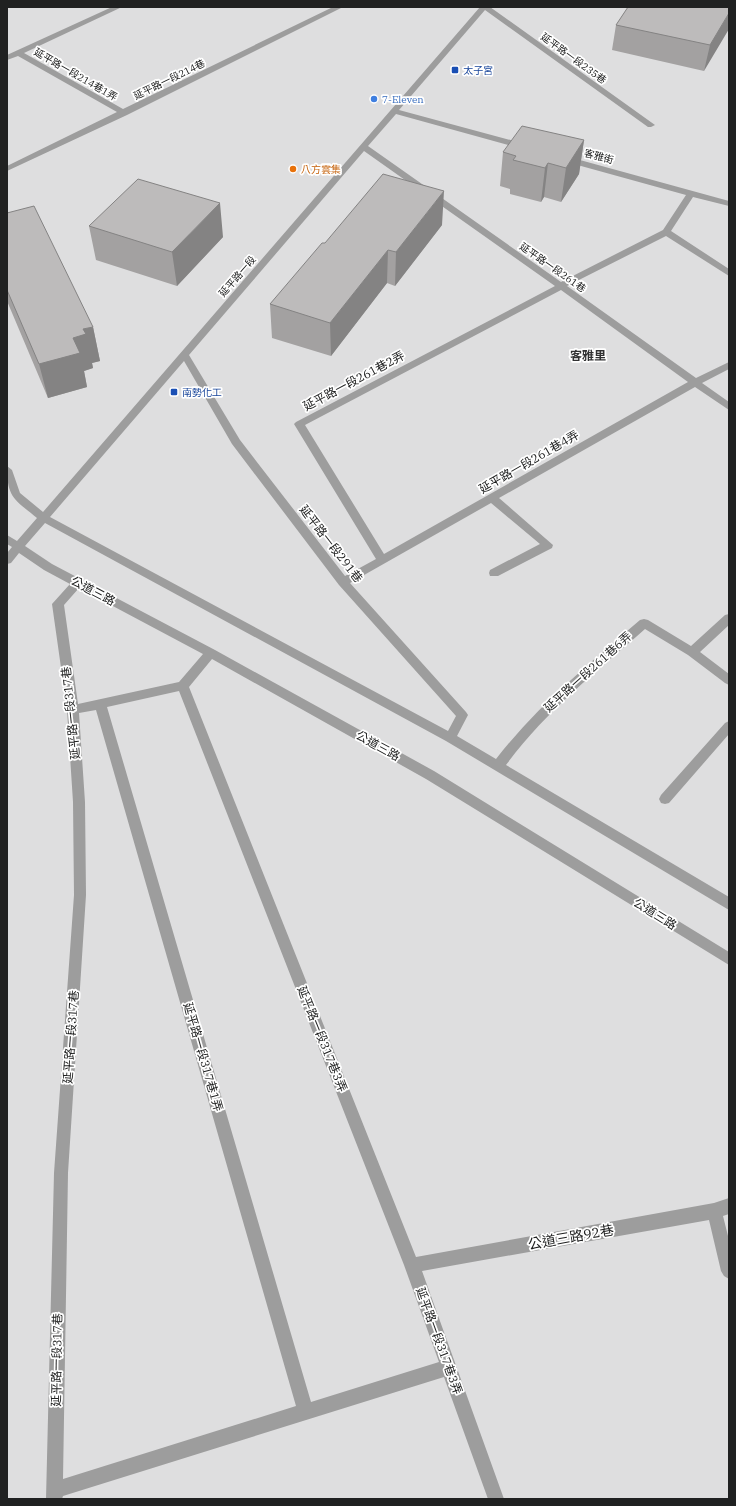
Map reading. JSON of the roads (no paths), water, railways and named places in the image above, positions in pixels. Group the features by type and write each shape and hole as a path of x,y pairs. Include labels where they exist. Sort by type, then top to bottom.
{"street":[{"path":"7,58 118,7"},
{"name":"延平路一段214巷","path":"7,169 339,7"},
{"name":"延平路一段","path":"7,560 484,7"},
{"name":"延平路一段235巷","path":"484,7 651,125"},
{"name":"延平路一段214巷1弄","path":"18,53 124,113"},
{"path":"394,111 531,149"},
{"name":"延平路一段261巷","path":"363,146 729,407"},
{"name":"客雅街","path":"561,157 729,204"},
{"path":"561,286 666,232 691,193"},
{"path":"666,232 729,274"},
{"name":"延平路一段261巷2弄","path":"382,560 299,424 561,286"},
{"name":"延平路一段291巷","path":"184,354 236,442 343,582 462,715 450,738"},
{"name":"延平路一段261巷4弄","path":"343,582 696,382 729,365"},
{"path":"7,470 16,495 42,518 450,738 729,904"},
{"path":"492,498 548,545 494,573"},
{"name":"公道三路","path":"7,539 48,567 211,653 430,775 729,960"},
{"name":"延平路一段317巷","path":"54,1494 61,1173 80,895 79,802 73,710 58,604 77,583"},
{"path":"692,652 729,618"},
{"name":"延平路一段261巷6弄","path":"498,766 513,744 538,717 644,623 692,652 729,680"},
{"path":"73,710 183,686 211,653"},
{"name":"延平路一段317巷3弄","path":"183,686 412,1265 496,1499"},
{"name":"延平路一段317巷1弄","path":"100,704 306,1411"},
{"path":"664,799 729,726"},
{"name":"公道三路92巷","path":"412,1265 714,1211 729,1206"},
{"path":"714,1211 729,1271"},
{"path":"54,1494 306,1411 449,1367"}],"place":[{"name":"太子宮","path":"455,70"},
{"name":"7-Eleven","path":"374,99"},
{"name":"八方雲集","path":"293,169"},
{"name":"南勢化工","path":"174,392"}],"district":[{"name":"客雅里","path":"588,356"}]}
